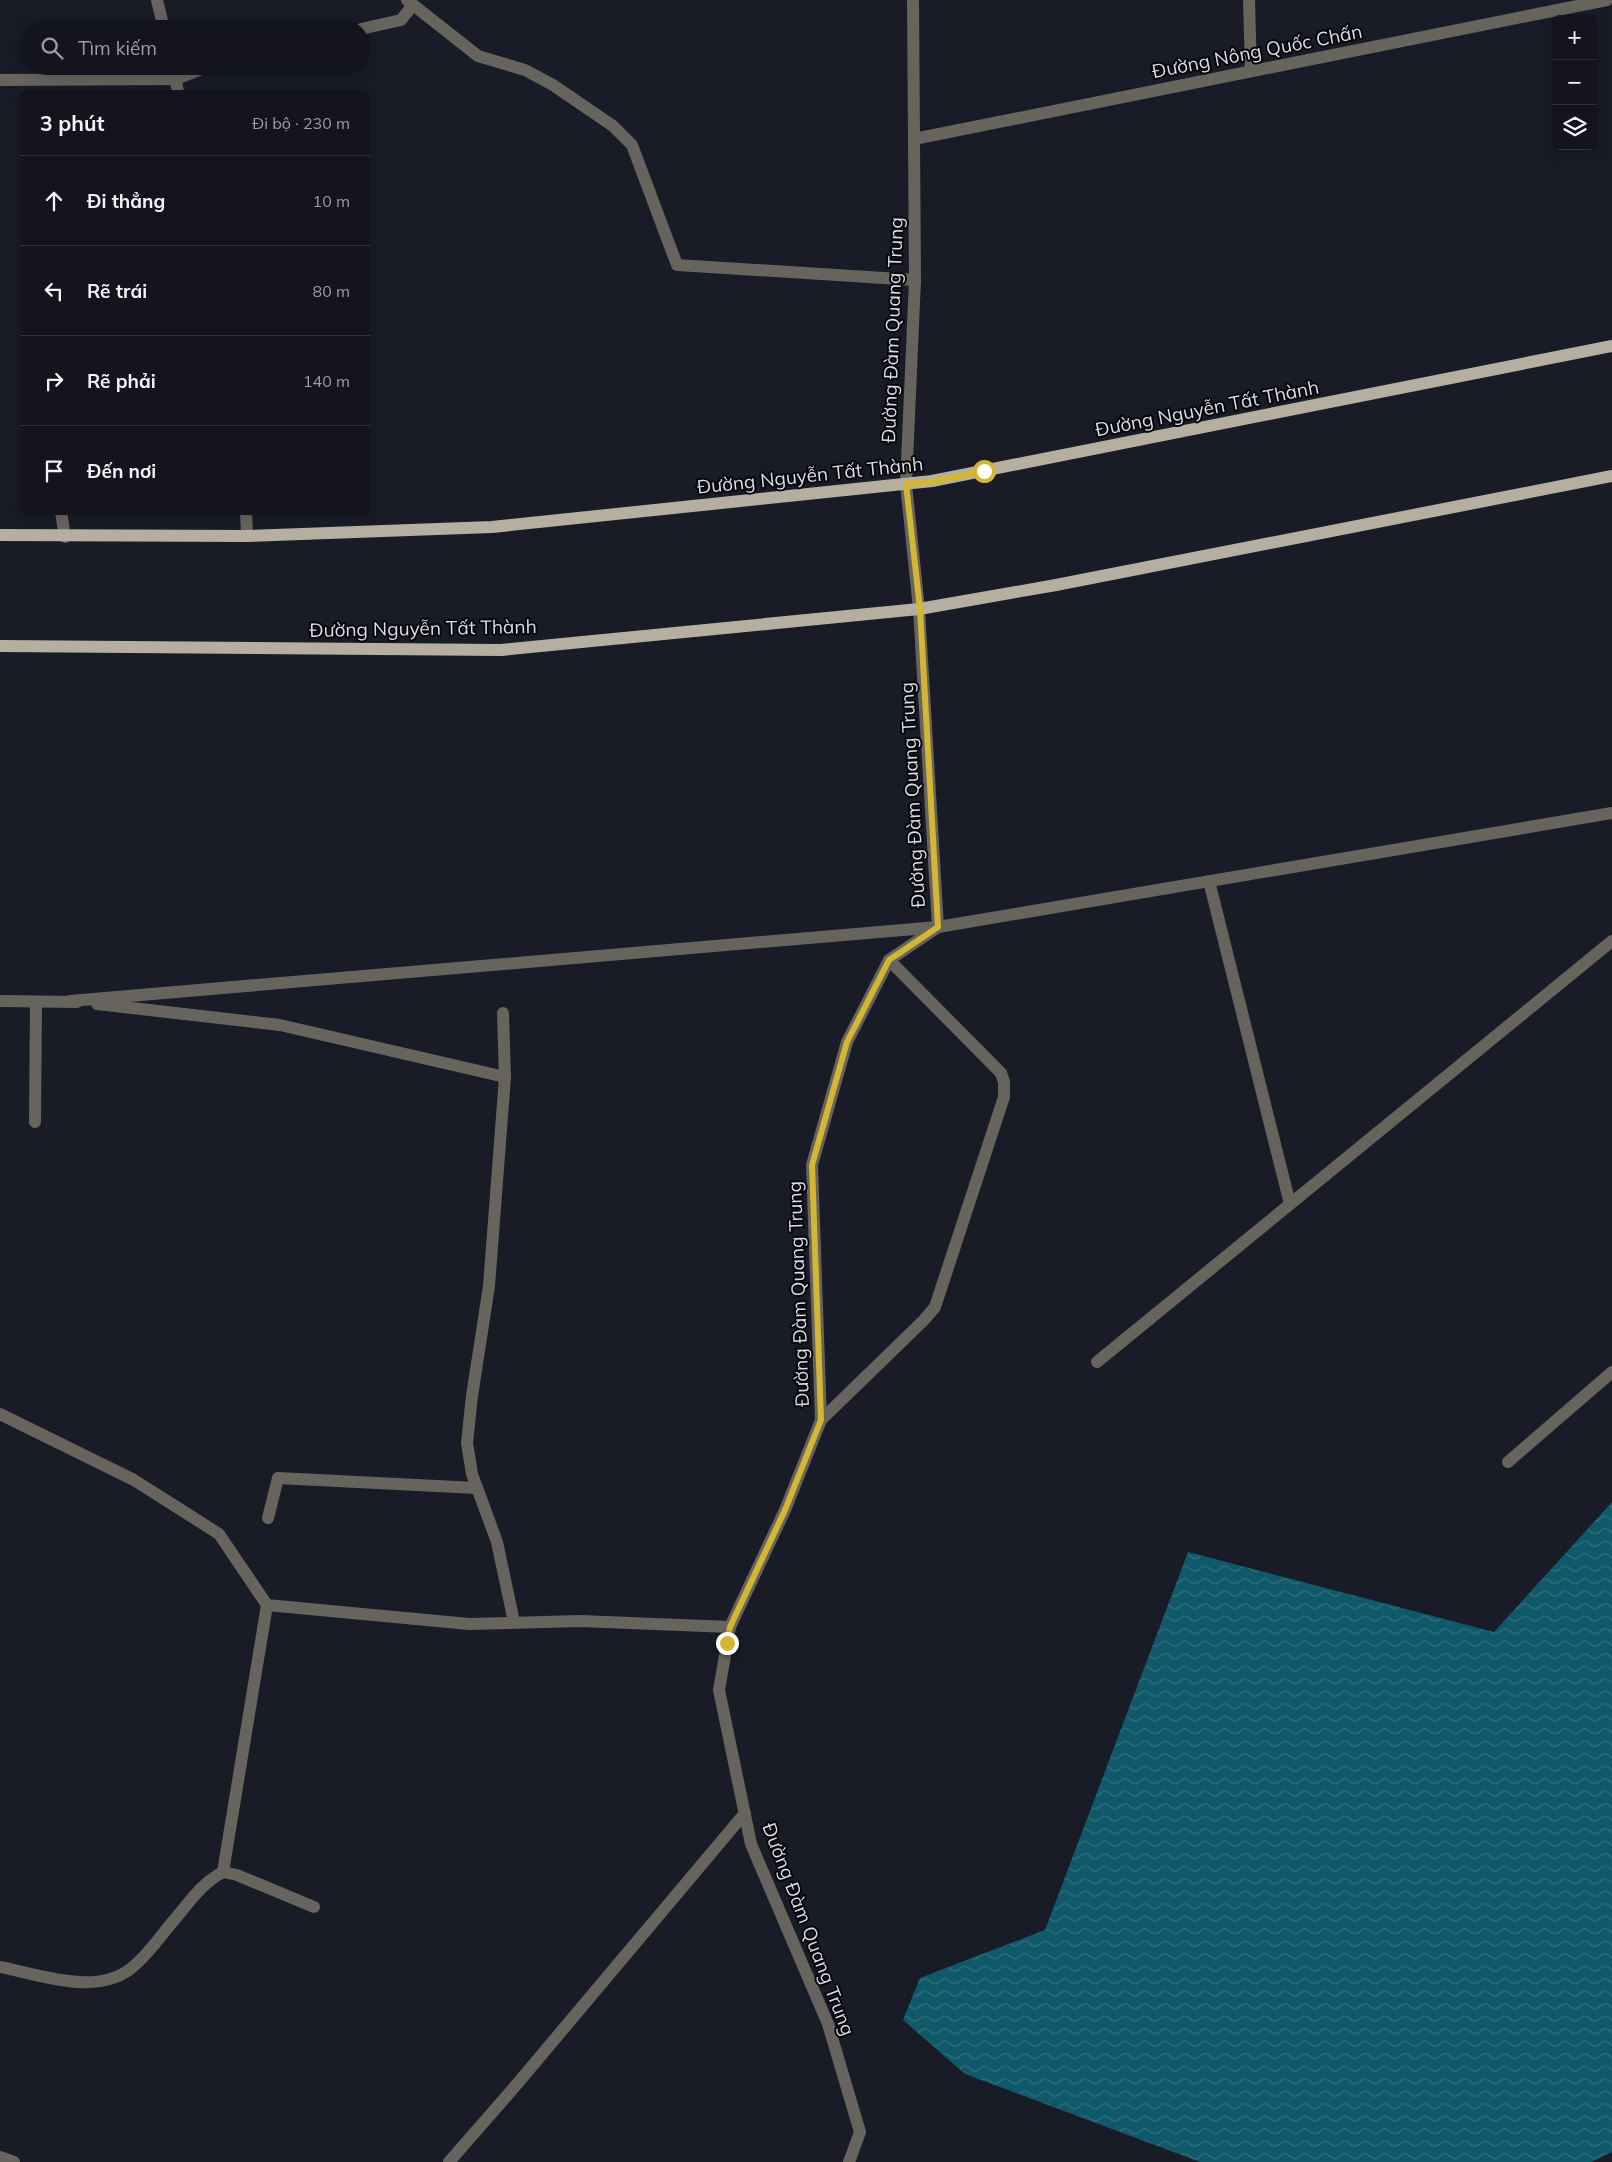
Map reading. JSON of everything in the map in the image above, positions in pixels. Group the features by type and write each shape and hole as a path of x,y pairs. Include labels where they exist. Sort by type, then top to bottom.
{"main road":[{"name":"Đường Nguyễn Tất Thành","path":"0,535 247,536 492,528 932,482 1612,346"},
{"name":"Đường Nguyễn Tất Thành","path":"0,646 501,650 920,609 1056,585 1612,476"}],"street":[{"path":"157,0 162,20"},
{"name":"Đường Đàm Quang Trung","path":"849,2162 860,2132 828,2024 751,1844 719,1690 730,1627 785,1510 821,1420 812,1165 847,1042 889,960 938,927 920,609 906,484 915,280 913,0"},
{"path":"1249,0 1251,71"},
{"name":"Đường Nông Quốc Chấn","path":"914,139 1607,0"},
{"path":"370,27 401,20 410,3 478,56 525,70 590,109 612,126 632,146 677,265 915,280"},
{"path":"175,75 178,90"},
{"path":"0,80 176,79 186,75"},
{"path":"62,515 65,536"},
{"path":"246,515 247,536"},
{"path":"0,1001 70,1001 938,927 1612,813"},
{"path":"1209,881 1290,1204"},
{"path":"1097,1362 1612,941"},
{"path":"821,1420 935,1307 1004,1097 1004,1082 1001,1073 889,960"},
{"path":"70,1001 280,1025 505,1077"},
{"path":"35,1122 36,1002"},
{"path":"503,1013 505,1077 489,1286 472,1396 467,1443 472,1474 497,1542 514,1622"},
{"path":"1508,1462 1612,1372"},
{"path":"0,1414 134,1480 219,1534 267,1605 223,1872"},
{"path":"268,1518 278,1478 477,1488"},
{"path":"267,1605 469,1624 580,1621 730,1627"},
{"path":"449,2162 745,1813"},
{"path":"0,1967 91,1983 120,1976 135,1965 207,1881 223,1872 237,1875 314,1908"},
{"path":"0,2157 14,2162"}],"water":[{"path":"1612,1502 1612,2152 1591,2162 1200,2162 965,2074 903,2020 920,1978 1045,1930 1188,1552 1494,1632"}],"route":[{"path":"727,1643 730,1627 785,1510 821,1420 812,1165 847,1042 889,960 938,927 920,609 906,484 932,482 984,471"}]}
